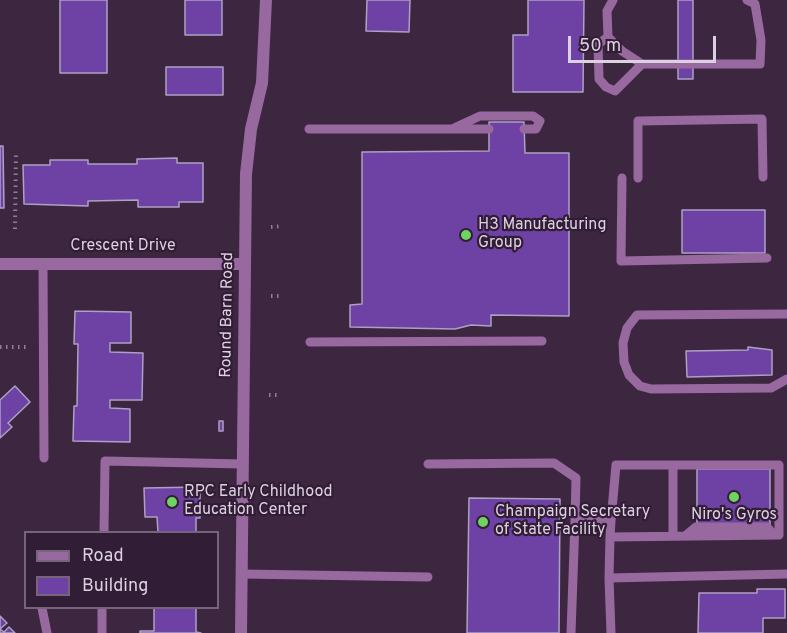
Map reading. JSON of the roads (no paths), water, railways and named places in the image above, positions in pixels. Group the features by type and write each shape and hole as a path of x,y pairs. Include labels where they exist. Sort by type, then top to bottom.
{"street":[{"name":"Round Barn Road","path":"241,633 246,174 251,129 262,83 266,0"},
{"name":"Crescent Drive","path":"0,264 245,264"}],"lane":[{"path":"613,0 607,11 608,37 622,51 642,64 760,64 761,40 755,3 747,0"},
{"path":"608,37 598,44 599,79 606,87 615,92 642,64"},
{"path":"452,129 480,116 533,116 540,121 536,129 524,129"},
{"path":"638,178 638,121 762,119 763,177"},
{"path":"309,129 489,129"},
{"path":"622,178 621,261 768,258"},
{"path":"43,264 44,458"},
{"path":"787,314 637,315 627,328 623,343 624,362 629,375 640,386 651,388 771,387 787,379"},
{"path":"310,342 542,341"},
{"path":"104,531 105,461 242,464"},
{"path":"428,464 554,463 576,478 571,633"},
{"path":"610,537 779,535 784,504 779,465 616,465 610,537 611,633"},
{"path":"673,465 673,536"},
{"path":"575,521 611,520"},
{"path":"242,574 428,577"},
{"path":"609,578 787,574"},
{"path":"42,609 47,633"},
{"path":"102,609 102,633"}],"place":[{"name":"H3 Manufacturing Group","path":"466,235"},
{"name":"Niro's Gyros","path":"734,497"},
{"name":"RPC Early Childhood Education Center","path":"172,502"},
{"name":"Champaign Secretary of State Facility","path":"483,522"}]}
